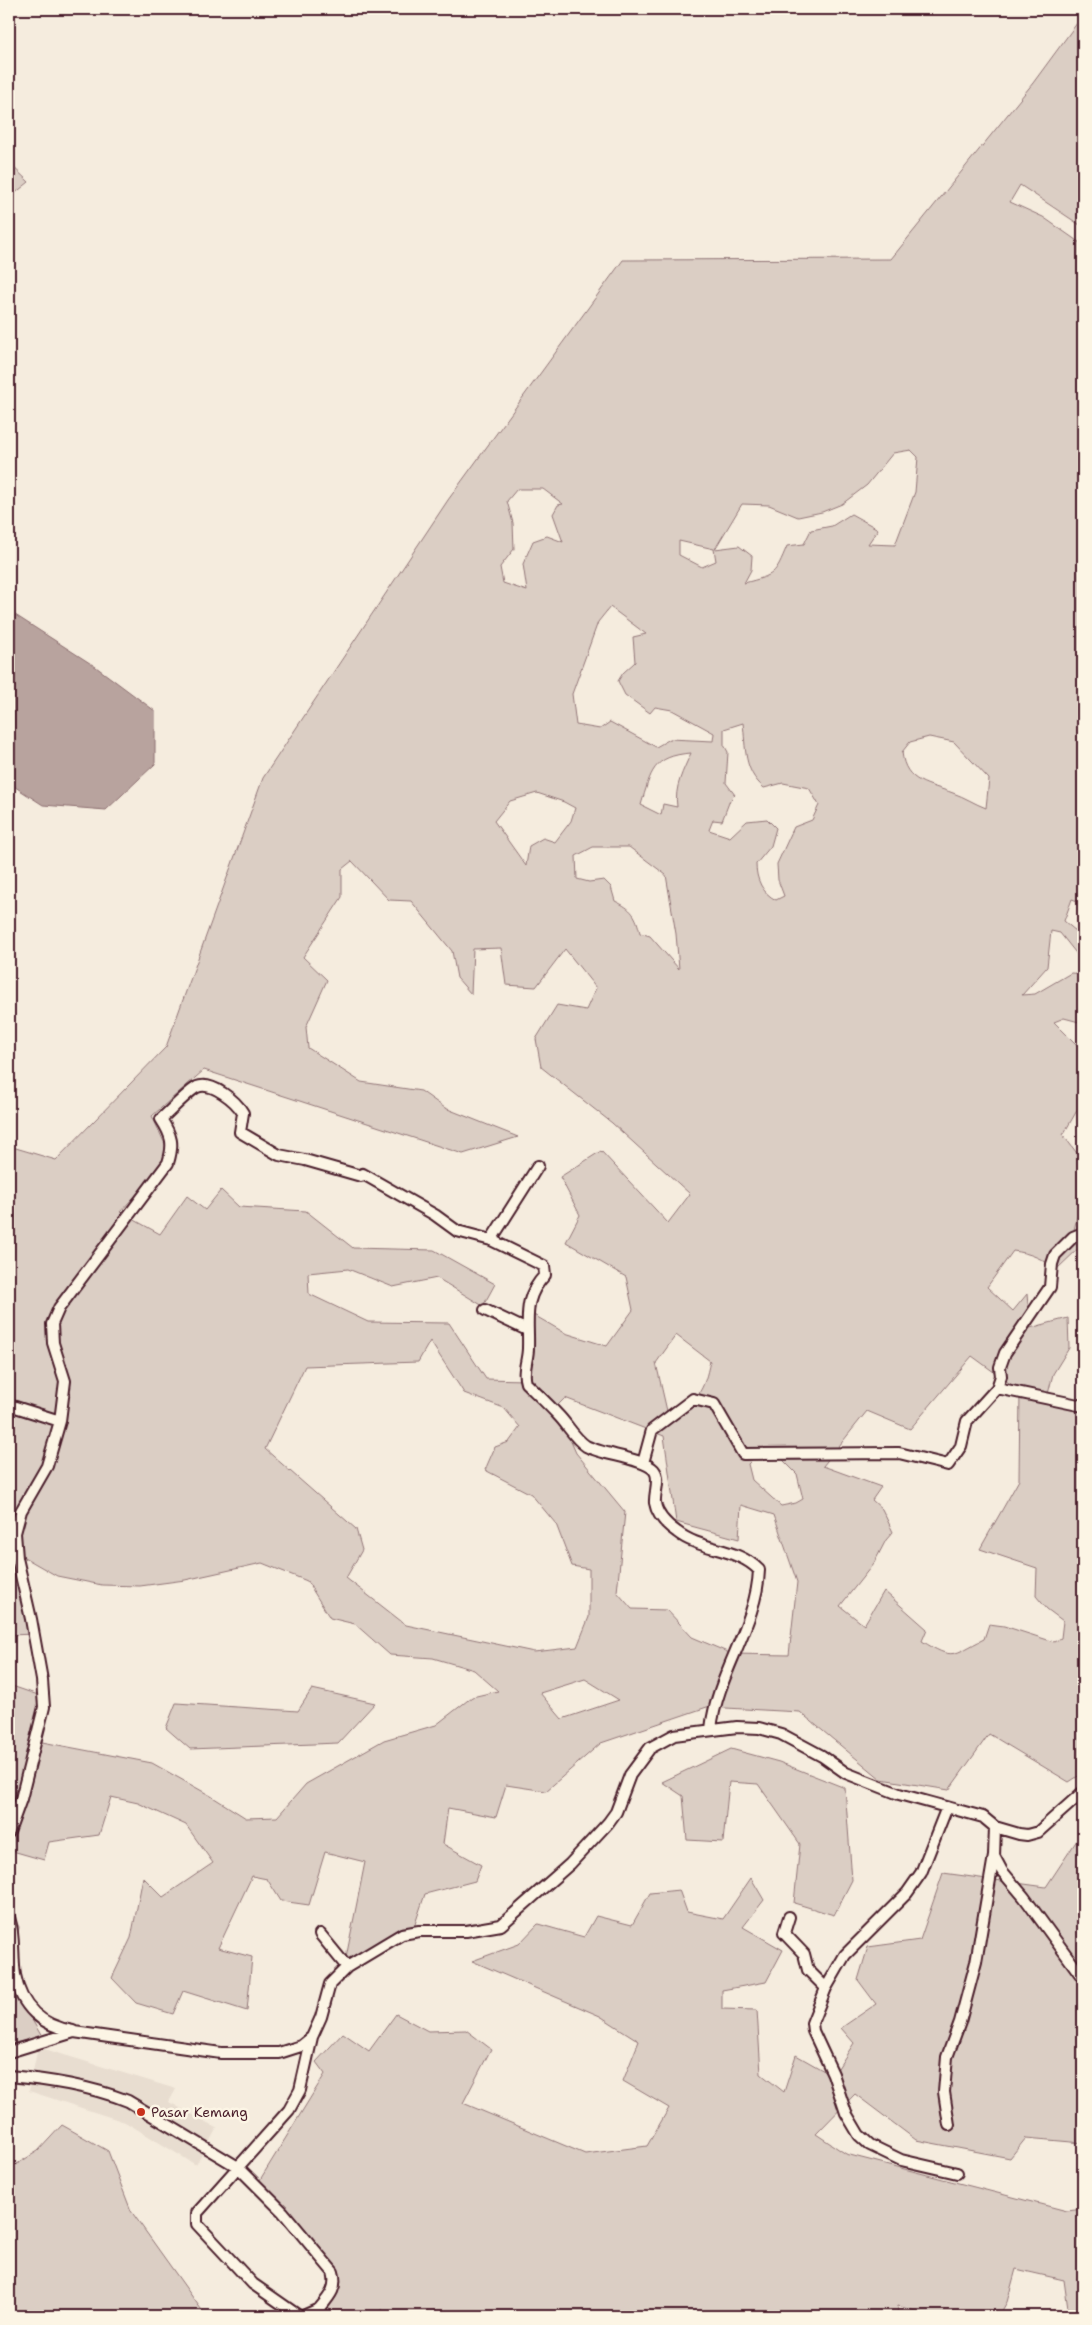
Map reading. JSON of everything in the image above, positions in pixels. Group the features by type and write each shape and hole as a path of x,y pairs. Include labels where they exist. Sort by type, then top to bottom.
{"street":[{"path":"9,1832 21,1799 44,1707 42,1680 17,1558 15,1533 21,1510 47,1466 55,1444 60,1421 65,1381 53,1343 52,1324 59,1308 168,1163 173,1147 168,1130 161,1119 197,1087 210,1087 227,1096 243,1113 240,1132 279,1155 305,1160 361,1176 363,1174 435,1215 457,1232 491,1240 544,1266 545,1275 534,1286 527,1306 528,1350 524,1377 526,1383 559,1416 576,1438 586,1446 643,1463 653,1468 657,1474 655,1503 664,1522 683,1537 749,1560 759,1570 758,1588 740,1640 724,1676 711,1729"},
{"path":"491,1240 538,1166"},
{"path":"643,1463 652,1430 693,1399 714,1404 743,1454 899,1453 948,1465 961,1446 968,1421 997,1388 1001,1376 1000,1367 1005,1352 1050,1287 1052,1264 1055,1255 1073,1237 1083,1233"},
{"path":"485,1310 527,1330"},
{"path":"997,1388 1083,1406"},
{"path":"9,1406 60,1421"},
{"path":"299,2316 253,2284 197,2224 197,2213 289,2110 300,2090 312,2037 321,2017 330,1984 346,1968 402,1934 419,1931 466,1930 501,1925 570,1864 608,1823 616,1812 630,1774 650,1748 674,1735 711,1729 759,1728 782,1734 822,1756 846,1773 899,1794 983,1817 996,1827 1027,1835 1038,1832 1083,1792"},
{"path":"947,1807 921,1873 907,1893 845,1955 826,1988 812,2023 813,2031 833,2074 846,2113 854,2129 870,2145 901,2160 957,2173"},
{"path":"949,2125 944,2092 947,2057 960,2022 976,1962 994,1856 996,1827"},
{"path":"994,1856 1002,1871 1024,1897 1083,1978"},
{"path":"9,1917 13,1929 16,1976 22,1997 39,2019 61,2030 221,2053 279,2053 301,2046 312,2037"},
{"path":"789,1917 784,1933 804,1954 808,1970 826,1988"},
{"path":"320,1934 346,1968"},
{"path":"9,2052 74,2032"},
{"path":"9,2076 48,2080 120,2098 144,2110 238,2167 283,2212 333,2272 336,2280 322,2313 303,2316"}],"shaded area":[{"path":"1083,15 1083,227 1020,185 1010,202 1043,217 1083,245 1083,903 1072,899 1064,921 1083,937 1083,962 1060,933 1051,931 1047,967 1022,995 1035,994 1071,973 1083,974 1083,1007 1079,1022 1064,1018 1054,1022 1083,1051 1083,1100 1063,1135 1083,1161 1083,1191 1072,1239 1079,1248 1057,1269 1036,1257 1013,1251 987,1287 1013,1311 1027,1294 1030,1328 1068,1318 1069,1348 1053,1374 1048,1394 1083,1410 1083,1773 1069,1782 989,1734 949,1790 881,1779 800,1712 707,1707 601,1743 546,1791 506,1785 496,1817 448,1808 443,1844 481,1865 475,1881 425,1894 414,1927 345,1963 365,1862 325,1852 309,1905 281,1901 267,1879 252,1876 218,1948 252,1957 247,2011 183,1991 173,2014 136,2003 112,1978 131,1938 143,1877 163,1897 213,1863 186,1825 138,1803 111,1797 99,1835 49,1842 44,1860 9,1850 11,1813 9,1812 9,1685 44,1697 37,1741 152,1763 246,1818 277,1817 306,1784 384,1740 436,1725 472,1697 498,1691 474,1670 433,1658 390,1655 355,1624 330,1618 307,1581 262,1563 185,1580 140,1586 102,1585 57,1576 15,1552 36,1634 9,1635 9,1146 56,1160 166,1047 263,778 448,500 623,260 891,259 1033,83","holes":["911,450 918,457 915,492 895,545 868,544 878,529 851,514 832,526 811,530 804,544 787,546 780,563 773,572 762,578 744,583 751,570 752,556 739,546 715,549 742,504 769,505 798,517 822,512 842,504 867,485 893,453","517,489 543,489 563,504 558,505 553,514 563,542 547,536 533,541 523,564 527,591 503,583 500,567 514,549 513,523 507,501","679,541 714,549 716,561 702,567 679,555","610,607 646,634 633,637 635,662 623,673 618,681 625,695 650,713 655,707 672,710 714,733 713,741 670,739 656,747 610,722 600,729 576,725 572,694 598,622","743,723 745,750 752,774 757,781 764,788 783,783 809,788 819,805 812,820 794,827 777,864 778,880 784,896 776,900 767,894 761,885 757,875 756,864 771,846 776,828 767,819 747,821 730,837 709,830 713,820 722,821 730,800 735,795 726,783 728,752 724,745 724,729","929,737 954,742 989,779 986,808 920,781 913,776 904,762 902,752 910,742","691,753 678,786 677,807 663,804 661,815 641,805 651,775 661,762 668,758","537,793 564,802 575,808 571,821 555,842 543,838 529,846 526,866 494,821 510,801","593,847 629,847 666,875 676,934 679,969 650,936 640,933 632,913 615,901 611,887 604,880 589,882 577,879 576,856","352,861 389,900 411,901 452,951 457,978 471,994 473,949 501,948 506,985 536,987 565,949 596,988 586,1010 557,1005 536,1039 541,1067 612,1123 690,1194 668,1223 601,1151 560,1177 580,1215 566,1242 626,1277 633,1310 607,1346 565,1333 532,1314 524,1380 486,1379 449,1323 368,1322 309,1294 308,1273 348,1269 393,1287 437,1278 483,1306 495,1284 434,1250 353,1248 306,1211 239,1207 221,1190 205,1210 187,1196 160,1234 120,1212 171,1157 152,1116 204,1070 463,1154 518,1137 445,1108 421,1091 361,1082 308,1048 306,1027 327,980 303,957 342,897 342,869","676,1335 710,1361 705,1380 698,1395 686,1405 667,1411 656,1363","430,1341 464,1393 504,1408 520,1427 509,1442 495,1447 485,1470 531,1494 556,1524 572,1566 589,1569 589,1617 577,1647 534,1652 406,1625 346,1578 362,1550 356,1529 265,1449 305,1366 418,1362","972,1356 1020,1391 1019,1480 980,1549 1037,1568 1036,1596 1047,1609 1063,1621 1061,1638 1054,1642 1004,1626 989,1624 984,1639 959,1652 947,1653 922,1641 927,1629 884,1591 864,1625 840,1606 874,1563 886,1540 893,1532 882,1509 872,1500 881,1487 823,1466 867,1411 910,1429","565,1398 664,1436 676,1522 739,1539 741,1505 774,1515 797,1582 789,1655 732,1654 692,1637 667,1610 632,1609 617,1592 625,1512 576,1453 556,1407","757,1455 778,1455 797,1474 803,1499 796,1503 781,1506 752,1480 748,1464","585,1679 619,1700 562,1719 540,1693"]},
{"path":"9,163 29,182 9,198"},
{"path":"9,611 96,667 155,711 155,764 106,810 43,805 9,783"},
{"path":"312,1689 375,1703 338,1743 190,1749 166,1728 176,1703 298,1711"},
{"path":"731,1749 779,1762 845,1788 852,1880 834,1915 794,1903 800,1844 758,1784 729,1782 723,1842 687,1840 683,1796 662,1782"},
{"path":"1083,1831 1083,2143 1026,2138 1010,2158 916,2140 855,2094 816,2134 846,2154 1067,2211 1083,2209 1083,2316 1069,2316 1064,2280 1016,2269 1007,2302 999,2316 932,2316 898,2306 897,2316 433,2316 428,2311 422,2316 387,2316 382,2309 373,2316 328,2316 323,2303 337,2277 258,2183 325,2074 316,2062 343,2033 369,2051 396,2014 428,2031 466,2030 491,2049 463,2103 585,2154 647,2146 669,2108 623,2081 639,2041 600,2016 472,1961 519,1944 538,1924 584,1937 596,1916 632,1925 650,1893 679,1890 687,1912 723,1919 751,1878 764,1900 743,1927 783,1950 766,1982 722,1990 722,2009 757,2010 761,2074 784,2092 796,2055 833,2076 854,2043 841,2028 876,2004 858,1980 868,1947 920,1940 943,1873 1046,1887"},
{"path":"9,1907 19,1927 12,1967 24,2006 42,2037 9,2044"},
{"name":"Pasar Kemang","path":"38,2047 176,2089 169,2102 217,2128 196,2165 125,2122 29,2091"},
{"path":"62,2125 108,2151 131,2211 206,2316 9,2316 9,2169 38,2151"}],"place":[{"name":"Pasar Kemang","path":"141,2112"}]}
